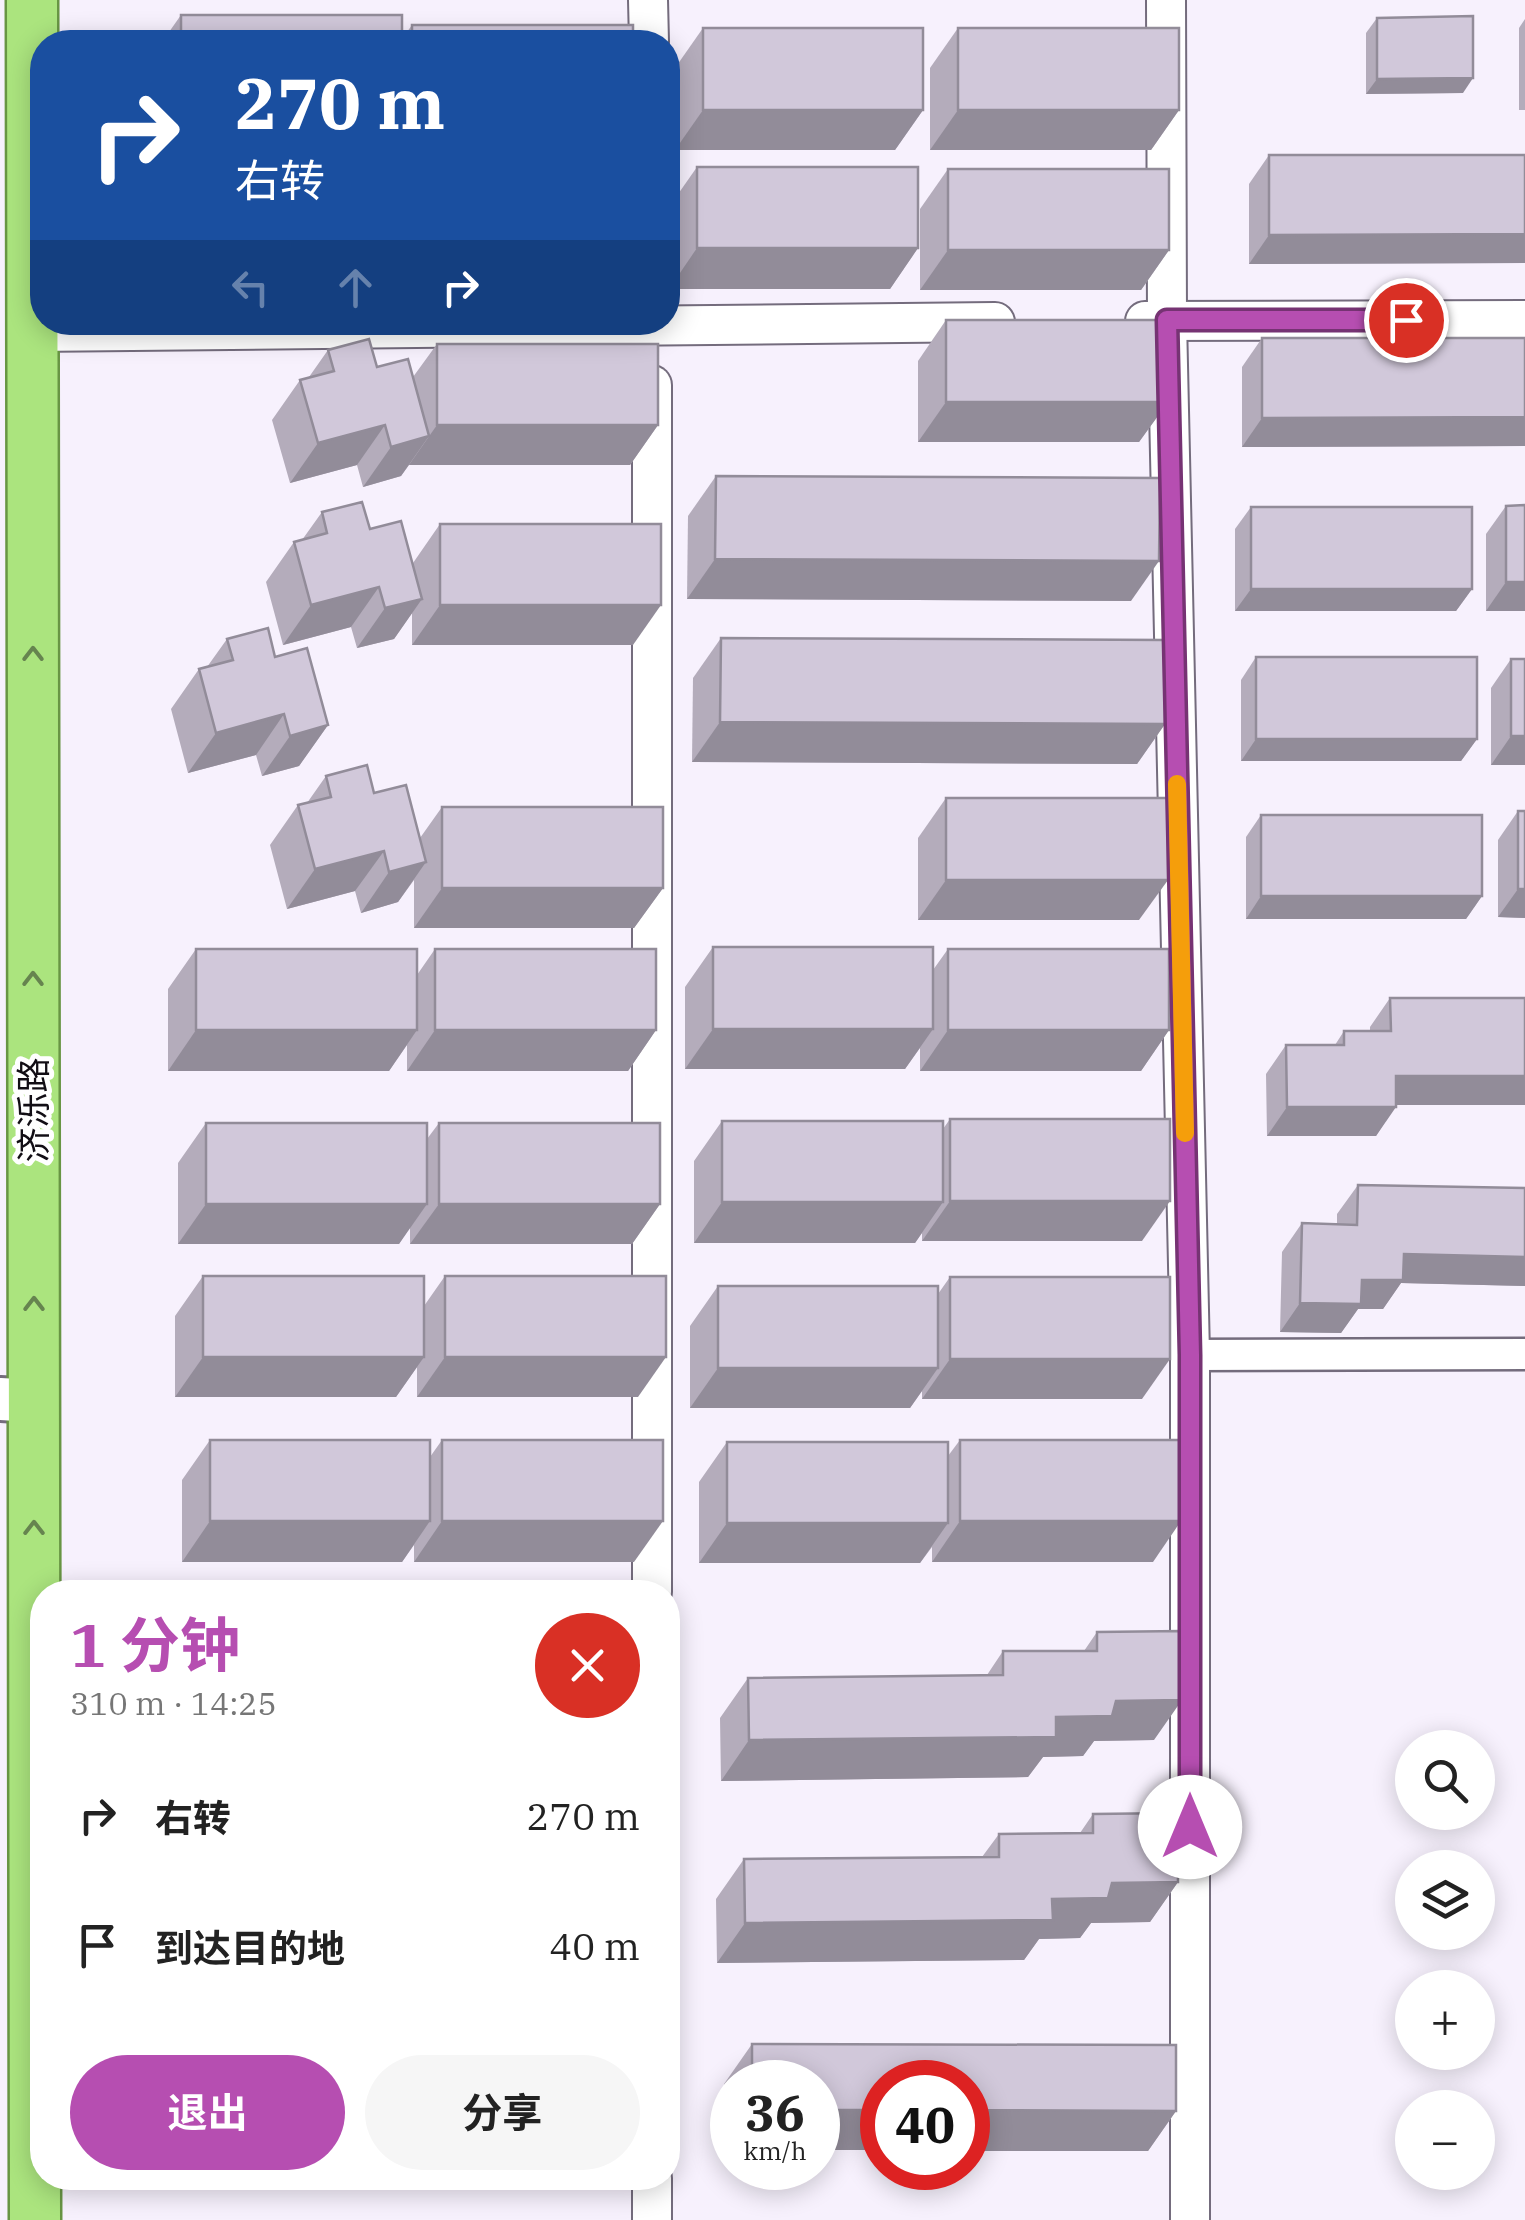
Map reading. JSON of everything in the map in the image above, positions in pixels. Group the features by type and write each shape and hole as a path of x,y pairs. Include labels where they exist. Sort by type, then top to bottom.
{"highway":[{"name":"济泺路","path":"32,0 32,30"},
{"name":"济泺路","path":"30,2011 17,1400 32,335"},
{"name":"济泺路","path":"34,2190 35,2220"}],"street":[{"path":"648,0 649,30"},
{"path":"1166,0 1167,320 1190,1355 1190,2220"},
{"path":"1108,321 1525,320"},
{"path":"680,324 1028,322"},
{"path":"652,335 652,1580"},
{"path":"1190,1355 1525,1354"},
{"path":"652,2190 652,2220"}],"building":[{"path":"181,15 402,15 402,30 181,30"},
{"path":"1473,16 1473,78 1377,79 1377,18"},
{"path":"412,25 633,25 633,30 412,30"},
{"path":"703,28 923,28 923,110 703,110"},
{"path":"958,28 1179,28 1179,110 958,110"},
{"path":"1269,155 1525,155 1525,234 1269,235"},
{"path":"697,167 918,167 918,248 697,248"},
{"path":"948,169 1169,169 1169,250 948,250"},
{"path":"946,320 1168,320 1168,402 946,402"},
{"path":"1262,338 1525,338 1525,417 1262,418"},
{"path":"369,339 377,367 408,359 429,436 391,447 385,425 318,443 300,380 334,371 328,350"},
{"path":"437,344 658,344 658,425 437,425"},
{"path":"716,476 1160,478 1159,561 715,559"},
{"path":"362,502 370,529 401,521 422,599 385,608 379,587 311,605 294,542 327,533 322,512"},
{"path":"1525,505 1525,582 1506,582 1506,506"},
{"path":"1251,507 1472,507 1472,589 1251,589"},
{"path":"440,524 661,524 661,605 440,605"},
{"path":"268,628 275,657 307,648 328,725 290,736 284,714 216,733 199,669 233,660 227,639"},
{"path":"721,638 1165,640 1165,724 720,722"},
{"path":"1256,657 1477,657 1477,739 1256,739"},
{"path":"1511,659 1525,659 1525,736 1511,736"},
{"path":"367,765 374,793 406,785 426,862 389,872 384,851 315,869 298,805 331,797 326,776"},
{"path":"946,798 1168,798 1168,880 946,880"},
{"path":"442,807 663,807 663,888 442,888"},
{"path":"1518,811 1525,811 1525,889 1518,889"},
{"path":"1261,815 1482,815 1482,896 1261,896"},
{"path":"713,947 933,947 933,1029 713,1029"},
{"path":"196,949 417,949 417,1030 196,1030"},
{"path":"435,949 656,949 656,1030 435,1030"},
{"path":"948,949 1169,949 1169,1030 948,1030"},
{"path":"1390,998 1525,998 1525,1076 1396,1076 1396,1107 1287,1107 1286,1045 1344,1045 1344,1031 1391,1031"},
{"path":"950,1119 1170,1119 1170,1201 950,1201"},
{"path":"722,1121 943,1121 943,1202 722,1202"},
{"path":"206,1123 427,1123 427,1204 206,1204"},
{"path":"439,1123 660,1123 660,1204 439,1204"},
{"path":"1358,1185 1525,1188 1525,1257 1404,1254 1403,1280 1362,1280 1361,1304 1300,1303 1302,1223 1357,1225"},
{"path":"203,1276 424,1276 424,1357 203,1357"},
{"path":"445,1276 666,1276 666,1357 445,1357"},
{"path":"950,1277 1170,1277 1170,1359 950,1359"},
{"path":"718,1286 938,1286 938,1368 718,1368"},
{"path":"210,1440 430,1440 430,1521 210,1521"},
{"path":"442,1440 663,1440 663,1521 442,1521"},
{"path":"960,1440 1181,1440 1181,1521 960,1521"},
{"path":"727,1442 948,1442 948,1523 727,1523"},
{"path":"1181,1631 1182,1700 1116,1701 1112,1716 1056,1717 1056,1737 749,1740 748,1678 1003,1675 1003,1651 1097,1651 1097,1632"},
{"path":"1177,1813 1178,1882 1112,1883 1108,1898 1052,1899 1053,1920 745,1923 744,1859 999,1857 999,1834 1093,1833 1093,1814"},
{"path":"752,2044 1176,2045 1176,2111 990,2110 990,2060 860,2060 860,2110 840,2110 840,2060 752,2060"}],"slow traffic":[{"path":"1177,784 1185,1133"}],"route":[{"path":"1190,1827 1190,1355 1167,320 1406,320"}]}
